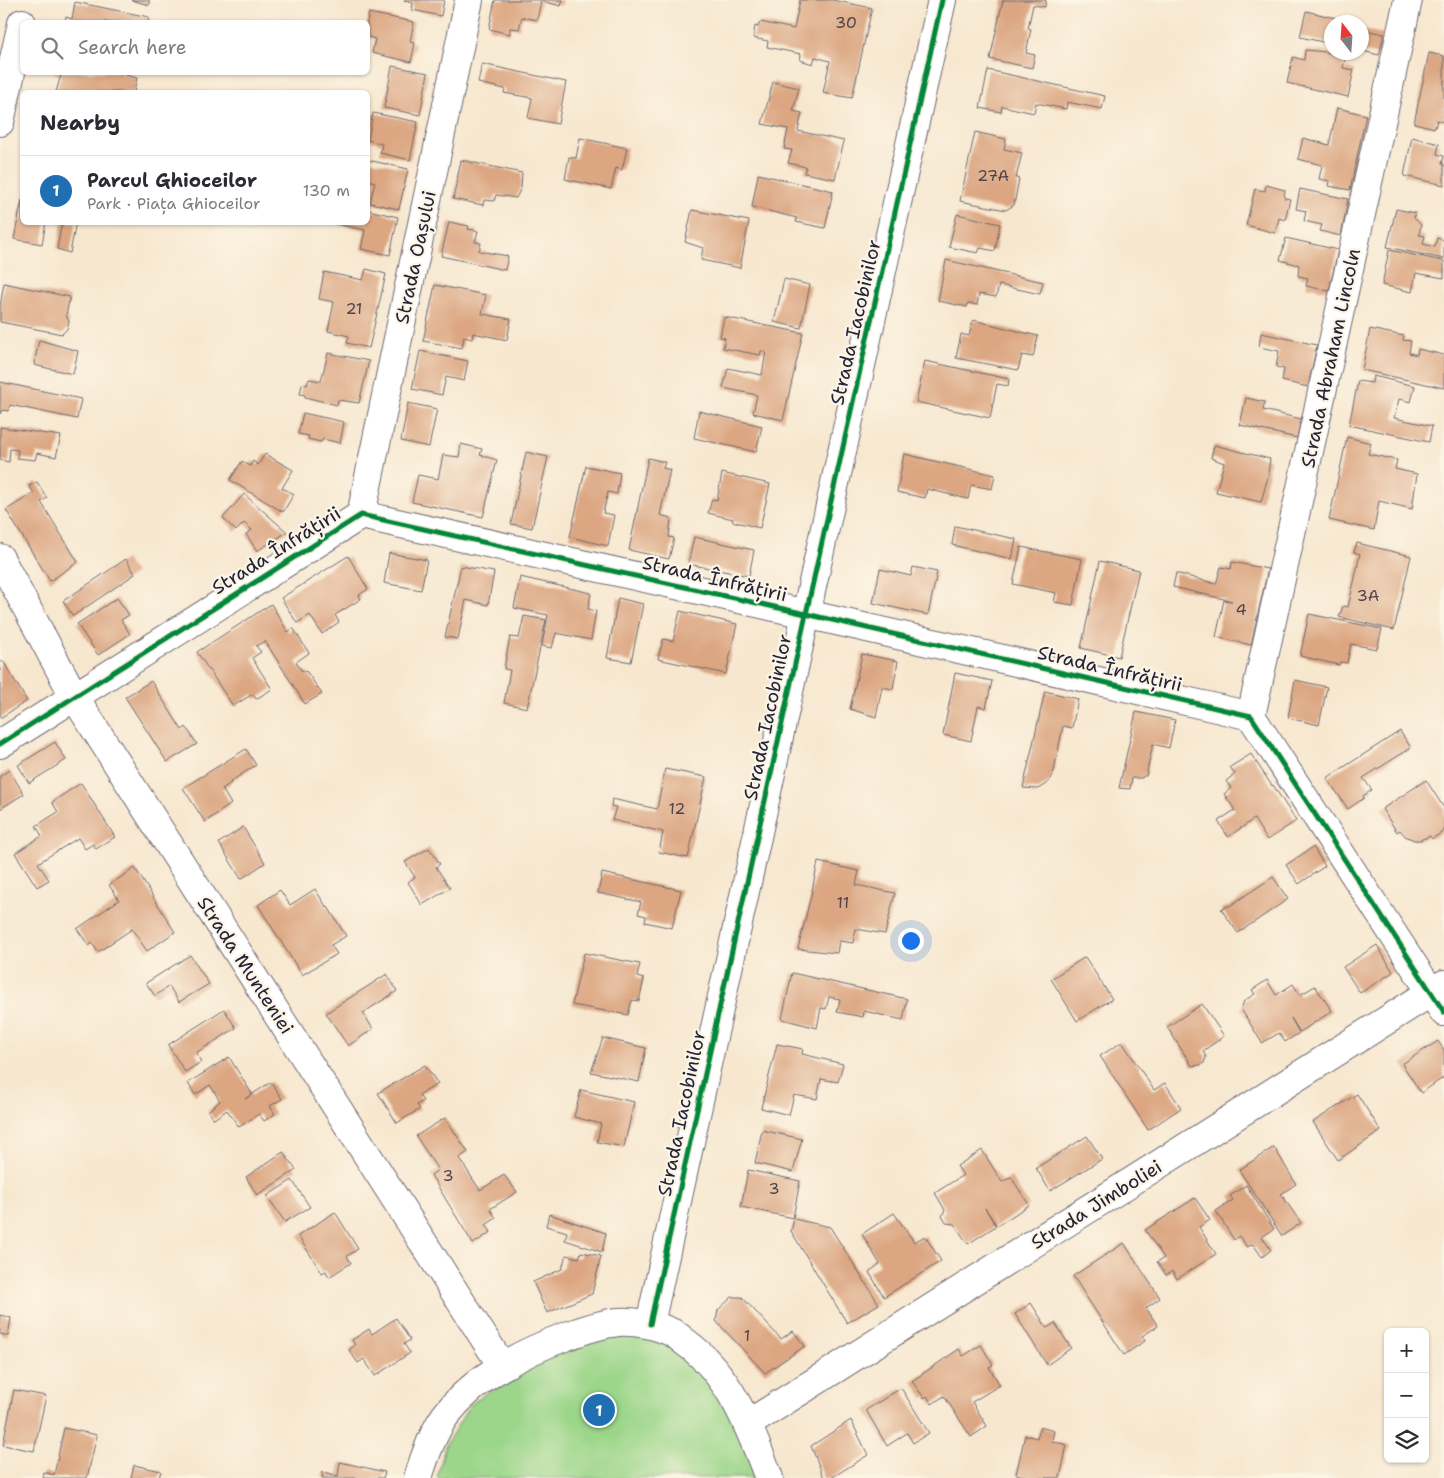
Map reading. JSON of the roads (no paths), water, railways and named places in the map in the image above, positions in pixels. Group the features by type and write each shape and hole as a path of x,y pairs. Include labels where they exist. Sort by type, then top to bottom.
{"street":[{"path":"24,20 28,0"},
{"name":"Strada Oașului","path":"360,515 469,0"},
{"name":"Strada Iacobinilor","path":"650,1324 942,0"},
{"name":"Strada Abraham Lincoln","path":"1251,716 1408,0"},
{"path":"0,122 20,36"},
{"name":"Strada Înfrățirii","path":"0,744 360,515 806,614 1251,716"},
{"name":"Strada Munteniei","path":"0,558 74,696 502,1366"},
{"path":"1251,716 1440,996"},
{"name":"Strada Jimboliei","path":"748,1424 1440,996"},
{"path":"418,1478 425,1454 444,1417 467,1391 502,1366 528,1351 587,1328 618,1322 650,1324 674,1333 699,1352 719,1374 748,1424 769,1478"}],"place":[{"name":"Parcul Ghioceilor","path":"599,1410"}]}
